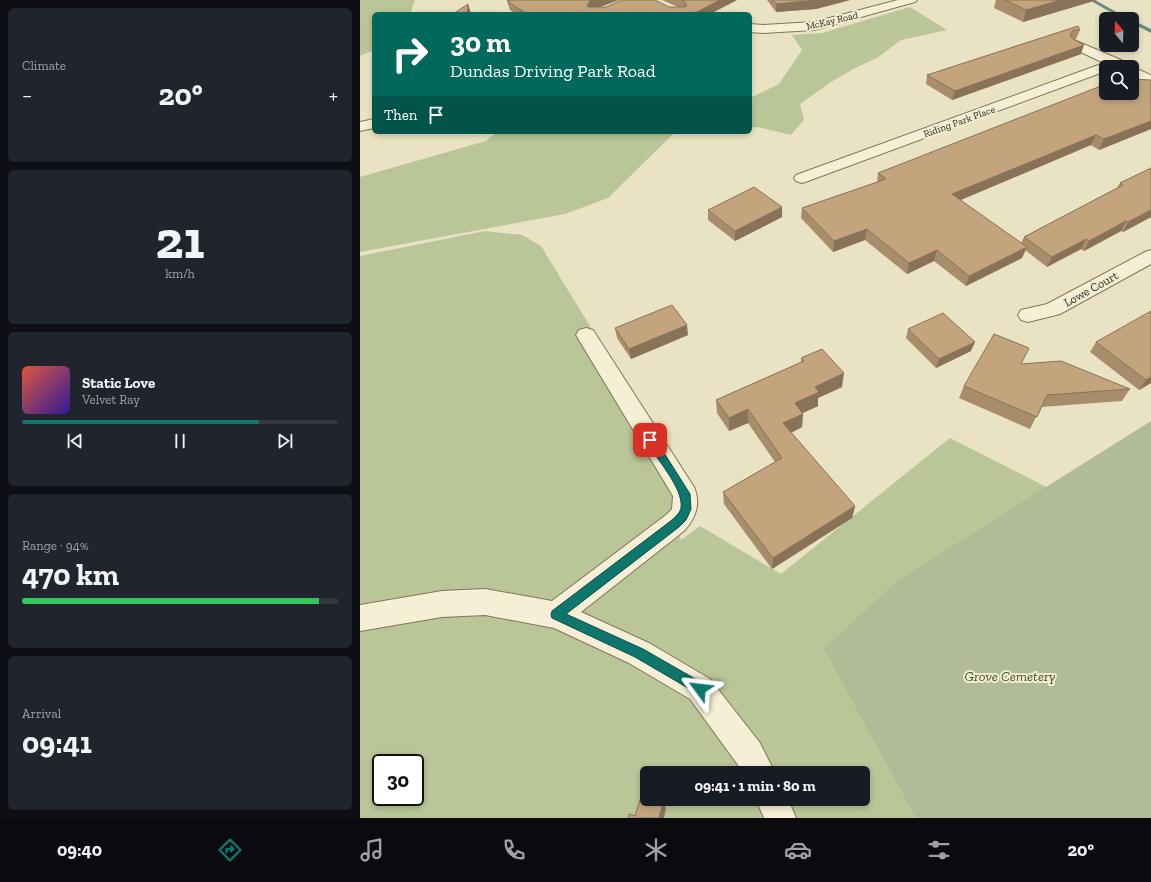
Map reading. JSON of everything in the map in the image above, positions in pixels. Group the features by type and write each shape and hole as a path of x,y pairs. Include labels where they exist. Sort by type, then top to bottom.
{"street":[{"name":"McKay Road","path":"752,28 763,29 814,26 911,0"},
{"path":"1074,44 1109,60"},
{"name":"Riding Park Place","path":"802,178 1099,72"},
{"path":"1139,74 1151,80"},
{"path":"360,127 372,123"},
{"name":"Lowe Court","path":"1028,316 1054,309 1151,256"},
{"path":"556,615 675,523 686,509 685,494 586,335"},
{"path":"360,618 442,604 485,602 556,615 639,653 700,689 749,754 755,766"},
{"path":"775,806 780,818"}],"green space":[{"path":"360,0 415,0 411,12 372,12 372,51 360,56"},
{"path":"910,7 947,30 901,40 877,58 855,68 831,82 800,104 804,120 791,135 758,127 752,128 752,97 779,84 802,50 792,35 822,33"},
{"path":"495,134 673,134 608,198 565,214 360,252 360,177 486,141"},
{"path":"485,231 522,235 541,246 690,490 676,527 681,540 700,526 781,574 950,438 1066,497 1069,818 360,818 360,256"},
{"name":"Grove Cemetery","path":"1151,421 1151,818 916,818 824,649 897,581"}],"building":[{"path":"593,0 590,1 587,6 588,7 606,7 622,0 655,0 669,7 685,7 687,6 682,0 720,0 697,12 524,12 507,1"},
{"path":"773,0 817,0 776,4"},
{"path":"1005,0 1061,0 1026,10"},
{"path":"468,4 467,12 456,12"},
{"path":"1078,26 1080,30 1073,30 1070,36 1084,45 955,91 927,75"},
{"path":"1139,79 1151,80 1151,121 1104,139 1096,135 952,194 1027,247 969,276 937,250 909,263 867,229 834,241 802,208 886,179 878,173 1099,87 1099,100 1139,100"},
{"path":"1151,168 1151,210 1128,222 1126,221 1089,241 1086,239 1052,257 1024,237 1123,185 1120,183"},
{"path":"754,187 782,207 735,231 708,210"},
{"path":"672,305 687,325 629,349 615,328"},
{"path":"1151,311 1151,377 1146,380 1096,342"},
{"path":"943,313 975,342 939,359 908,329"},
{"path":"994,334 1029,348 1021,364 1061,361 1130,389 1047,395 1037,417 964,386"},
{"path":"822,349 844,373 815,387 819,392 795,403 803,414 783,423 855,506 773,558 723,492 782,458 748,409 729,418 716,400 804,361 801,358"},
{"path":"640,800 640,806 662,806 659,818 628,818 629,814 635,816"}],"waterway":[{"path":"1091,0 1114,12"},
{"path":"1139,25 1151,31"}],"route":[{"path":"650,440 685,494 686,509 675,523 556,615 639,653 700,689"}]}
